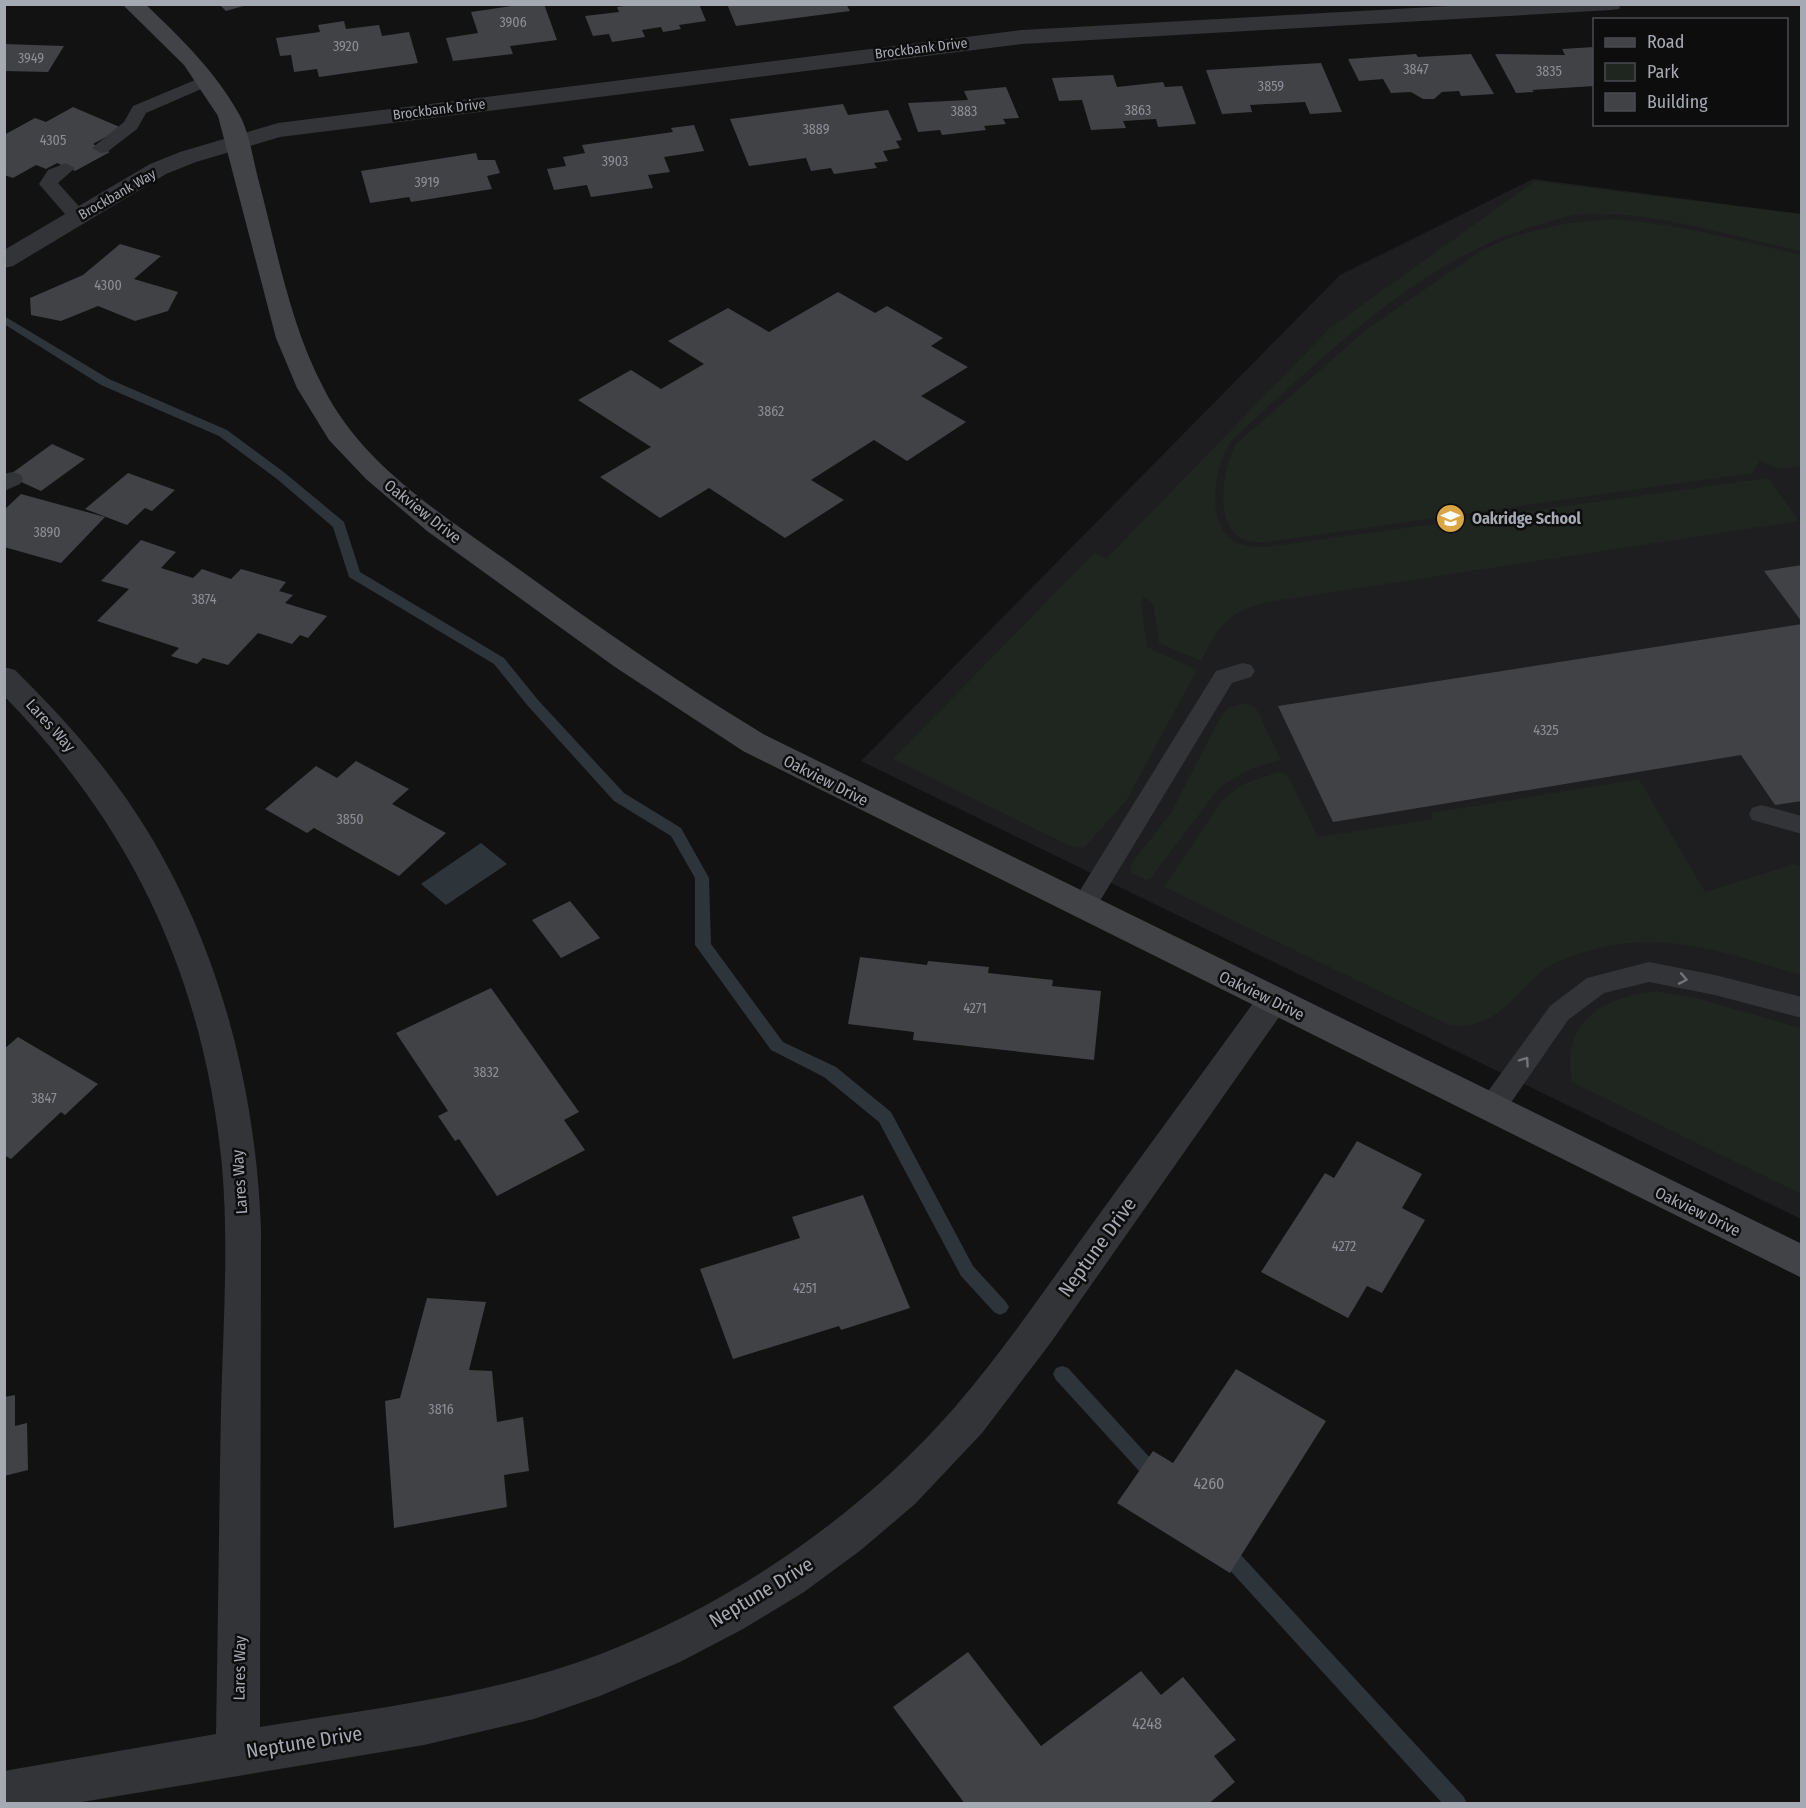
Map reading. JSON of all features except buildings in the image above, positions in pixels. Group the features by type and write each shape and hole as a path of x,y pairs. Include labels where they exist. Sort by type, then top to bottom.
{"street":[{"name":"Oakview Drive","path":"132,4 174,43 207,80 229,116 289,338 300,370 317,402 339,434 399,495 567,619 706,715 802,768 1802,1262"},
{"name":"Brockbank Drive","path":"237,142 290,128 965,42 1611,4"},
{"name":"Brockbank Way","path":"4,261 158,169 237,142"},
{"name":"Lares Way","path":"4,677 51,723 84,762 127,823 158,881 187,945 210,1013 228,1087 240,1166 243,1252 238,1753"},
{"name":"Neptune Drive","path":"4,1793 467,1715 544,1694 618,1667 689,1635 757,1598 818,1557 896,1494 949,1442 1002,1379 1274,1000"}],"lane":[{"path":"102,148 131,125 139,110 207,80"},
{"path":"66,168 54,174 48,184 78,217"},
{"path":"1083,907 1224,677 1243,671"},
{"path":"1761,814 1802,825"},
{"path":"1491,1109 1559,1013 1596,985 1648,972 1715,985 1802,1008"}],"shaded area":[{"name":"Oakridge School","path":"1533,179 1801,214 1801,1219 861,761 1340,275"},
{"path":"481,843 507,864 446,905 421,884"}],"green space":[{"path":"1535,181 1801,214 1801,251 1665,220 1610,214 1572,215 1498,239 1456,260 1415,285 1376,314 1337,345 1231,441 1220,464 1215,493 1219,521 1225,533 1234,541 1242,544 1267,547 1768,478 1799,521 1268,602 1243,610 1226,622 1201,661 1159,643 1153,604 1144,597 1141,602 1147,647 1197,670 1126,801 1085,847 1074,848 893,759 1095,552 1106,559 1330,328"},
{"path":"1610,219 1683,228 1801,255 1801,466 1780,469 1760,461 1752,473 1266,542 1245,540 1235,534 1229,525 1223,502 1225,477 1236,444 1367,329 1482,250 1514,236 1568,223"},
{"path":"1248,703 1256,708 1281,760 1250,769 1220,787 1151,878 1146,880 1130,872 1132,863 1172,811 1221,716 1229,707"},
{"path":"1279,772 1288,776 1318,837 1433,819 1430,813 1639,779 1705,892 1794,864 1801,866 1801,975 1702,948 1652,942 1626,944 1600,948 1551,965 1533,979 1502,1010 1490,1018 1464,1026 1447,1024 1164,887 1223,799 1243,784"},
{"path":"1654,991 1696,998 1801,1028 1801,1194 1572,1082 1570,1061 1573,1043 1579,1029 1589,1017 1601,1007 1617,1000"}],"waterway":[{"path":"4,319 105,382 223,433 281,476 339,525 354,574 499,661 533,703 619,797 676,832 702,878 703,945 777,1046 830,1072 885,1117 967,1271 1000,1307"},
{"path":"1062,1374 1157,1478"},
{"path":"1222,1548 1457,1804"}],"place":[{"name":"Oakridge School","path":"1451,518"}]}
